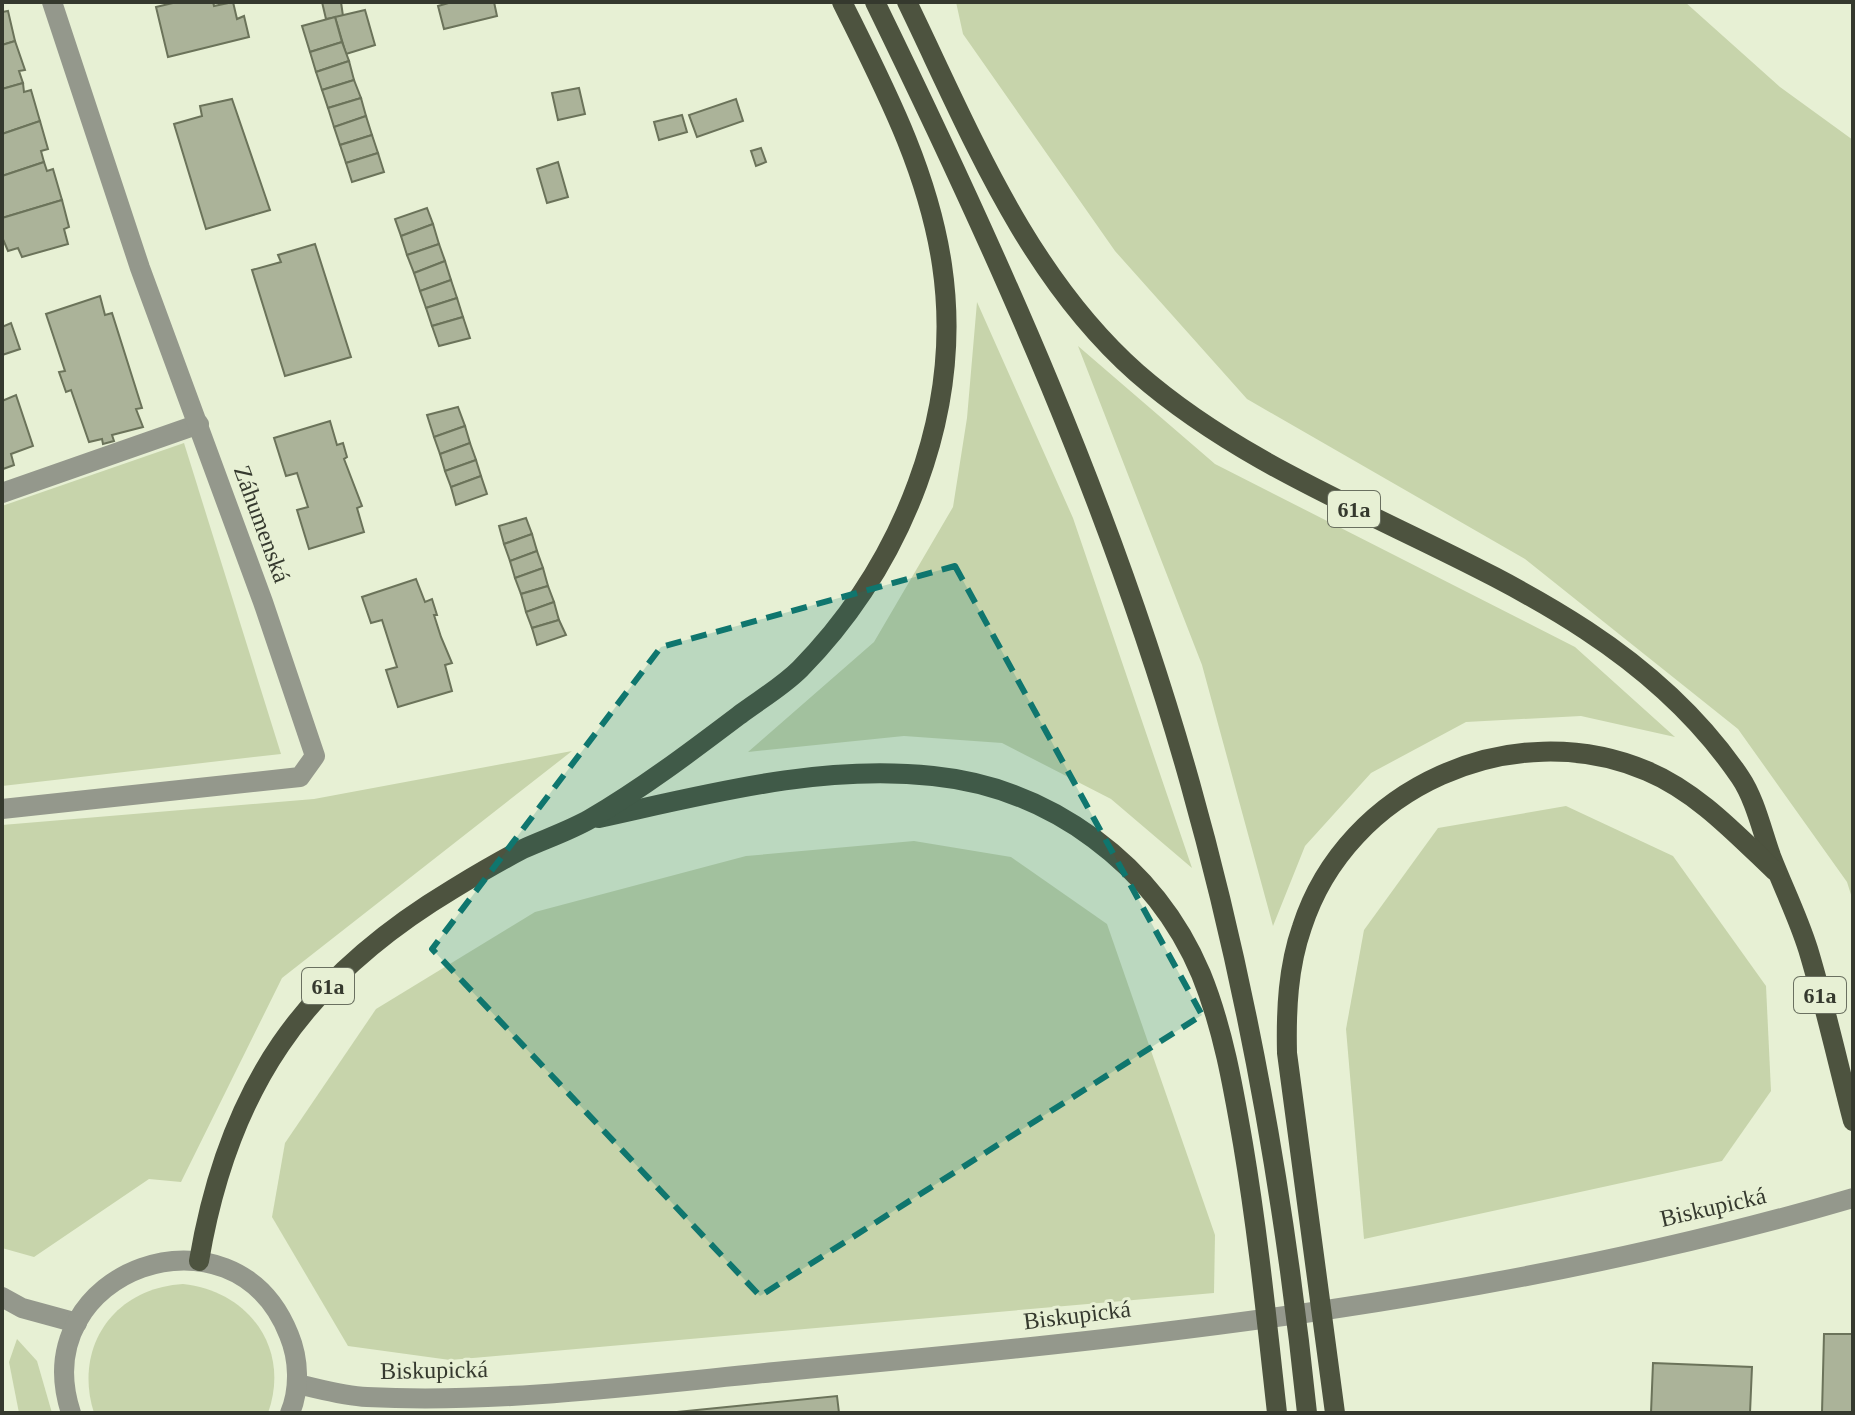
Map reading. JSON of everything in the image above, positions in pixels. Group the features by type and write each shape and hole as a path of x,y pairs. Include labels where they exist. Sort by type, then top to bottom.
{"main road":[{"name":"61a","path":"199,1261 221,1160 255,1082 307,1010 336,978 391,929 523,850 587,821 695,749 797,672 852,611 893,543 924,469 940,398 946,323 942,265 927,196 904,128 842,2"},
{"path":"875,2 1041,359 1149,650 1190,782 1227,926 1283,1213 1306,1411"},
{"name":"61a","path":"907,2 1003,199 1040,260 1078,310 1135,372 1196,419 1273,465 1359,511 1508,583 1589,629 1699,725 1742,780 1807,947 1853,1121"},
{"name":"61a","path":"1335,1409 1287,1028 1292,968 1302,925 1331,867 1368,821 1414,786 1465,765 1524,751 1584,753 1647,771 1707,807 1778,873"},
{"name":"61a","path":"587,821 750,784 815,776 934,776 995,788 1049,809 1098,839 1139,876 1179,932 1194,960 1220,1031 1255,1219 1277,1412"}],"street":[{"name":"Záhumenská","path":"2,809 300,777 315,756 199,424 140,268 52,2"},
{"path":"2,493 199,424"},
{"name":"Biskupická","path":"297,1384 364,1397 505,1395 951,1356 1236,1323 1467,1288 1766,1223 1853,1198"},
{"path":"71,1413 64,1383 65,1362 77,1323 88,1305 120,1276 161,1261 199,1261 243,1277 274,1306 292,1343 297,1384 290,1413"},
{"path":"2,1297 22,1308 77,1323"}],"highlighted area":[{"path":"955,566 1202,1015 760,1296 432,949 661,647"}],"green space":[{"path":"956,2 1685,2 1780,87 1853,140 1853,901 1847,882 1738,729 1525,559 1247,399 1115,251 963,34"},
{"path":"977,302 1073,518 1192,868 1111,799 1002,743 904,736 748,752 874,642 953,507 967,418"},
{"path":"1078,346 1215,464 1575,647 1675,737 1581,716 1466,722 1371,773 1305,846 1273,926 1202,665"},
{"path":"184,443 281,754 2,786 2,506"},
{"path":"572,751 282,978 181,1182 149,1179 34,1257 2,1248 2,825 314,799"},
{"path":"1566,806 1673,856 1766,986 1771,1091 1722,1161 1364,1239 1346,1029 1364,930 1438,828"},
{"path":"914,841 1011,857 1107,924 1215,1235 1214,1293 450,1360 348,1346 272,1217 285,1143 376,1009 535,912 746,856"},
{"path":"183,1284 207,1289 227,1298 245,1311 259,1327 269,1346 274,1367 274,1389 268,1413 94,1413 89,1389 89,1366 95,1344 105,1325 119,1309 137,1297 159,1288"},
{"path":"17,1339 37,1361 52,1413 19,1413 9,1362"}],"building":[{"path":"177,2 213,2 214,6 233,2 237,19 244,16 249,37 168,57 156,7"},
{"path":"322,2 341,2 343,16 326,19"},
{"path":"452,2 494,2 497,16 444,29 438,6"},
{"path":"365,10 375,45 346,54 335,17"},
{"path":"8,11 15,41 2,45 2,12"},
{"path":"335,17 342,42 310,52 302,26"},
{"path":"15,41 25,70 19,71 23,83 2,89 2,45"},
{"path":"342,42 349,61 316,72 310,52"},
{"path":"349,61 354,80 322,90 316,72"},
{"path":"354,80 361,98 328,108 322,90"},
{"path":"23,83 24,92 31,90 40,121 2,134 2,89"},
{"path":"579,88 585,114 558,120 552,93"},
{"path":"361,98 366,116 334,127 328,108"},
{"path":"232,99 270,210 206,229 174,124 202,116 200,106"},
{"path":"736,99 743,121 697,137 689,115"},
{"path":"682,115 687,132 659,140 654,122"},
{"path":"366,116 372,135 340,145 334,127"},
{"path":"40,121 48,149 41,151 44,162 2,176 2,134"},
{"path":"372,135 378,153 346,163 340,145"},
{"path":"761,148 766,162 756,166 751,151"},
{"path":"378,153 384,172 352,182 346,163"},
{"path":"44,162 47,171 53,169 62,200 2,218 2,176"},
{"path":"558,162 568,197 547,203 537,169"},
{"path":"62,200 69,227 64,229 68,244 22,257 18,248 8,251 2,237 2,218"},
{"path":"427,208 433,224 401,236 395,219"},
{"path":"433,224 439,244 407,255 401,236"},
{"path":"315,244 351,357 285,376 252,270 281,262 278,255"},
{"path":"439,244 445,261 414,273 407,255"},
{"path":"445,261 451,280 420,291 414,273"},
{"path":"451,280 457,298 426,308 420,291"},
{"path":"100,296 105,315 112,313 142,408 136,409 143,427 112,435 114,441 103,444 102,439 89,442 71,390 66,392 59,372 65,371 46,314"},
{"path":"457,298 463,317 432,326 426,308"},
{"path":"463,317 470,338 439,346 432,326"},
{"path":"11,323 20,349 2,355 2,327"},
{"path":"16,395 33,446 11,454 14,465 3,469 2,401"},
{"path":"458,407 465,426 434,437 427,415"},
{"path":"330,421 337,445 343,443 347,457 344,459 362,506 357,508 364,532 309,549 297,510 308,507 297,473 286,476 274,438"},
{"path":"465,426 470,443 440,454 434,437"},
{"path":"470,443 476,460 445,471 440,454"},
{"path":"476,460 481,476 451,487 445,471"},
{"path":"481,476 487,494 456,505 451,487"},
{"path":"526,518 532,534 504,544 499,526"},
{"path":"532,534 537,551 510,561 504,544"},
{"path":"537,551 543,568 515,578 510,561"},
{"path":"543,568 548,586 521,594 515,578"},
{"path":"416,579 425,602 432,599 437,615 434,615 452,663 445,665 452,691 398,707 386,670 397,667 382,620 371,623 362,597"},
{"path":"548,586 554,602 526,612 521,594"},
{"path":"554,602 559,620 532,628 526,612"},
{"path":"559,620 566,635 537,645 532,628"},
{"path":"1824,1334 1853,1334 1853,1413 1822,1413"},
{"path":"1653,1363 1752,1367 1750,1413 1651,1413"},
{"path":"837,1396 839,1413 667,1413"}]}
